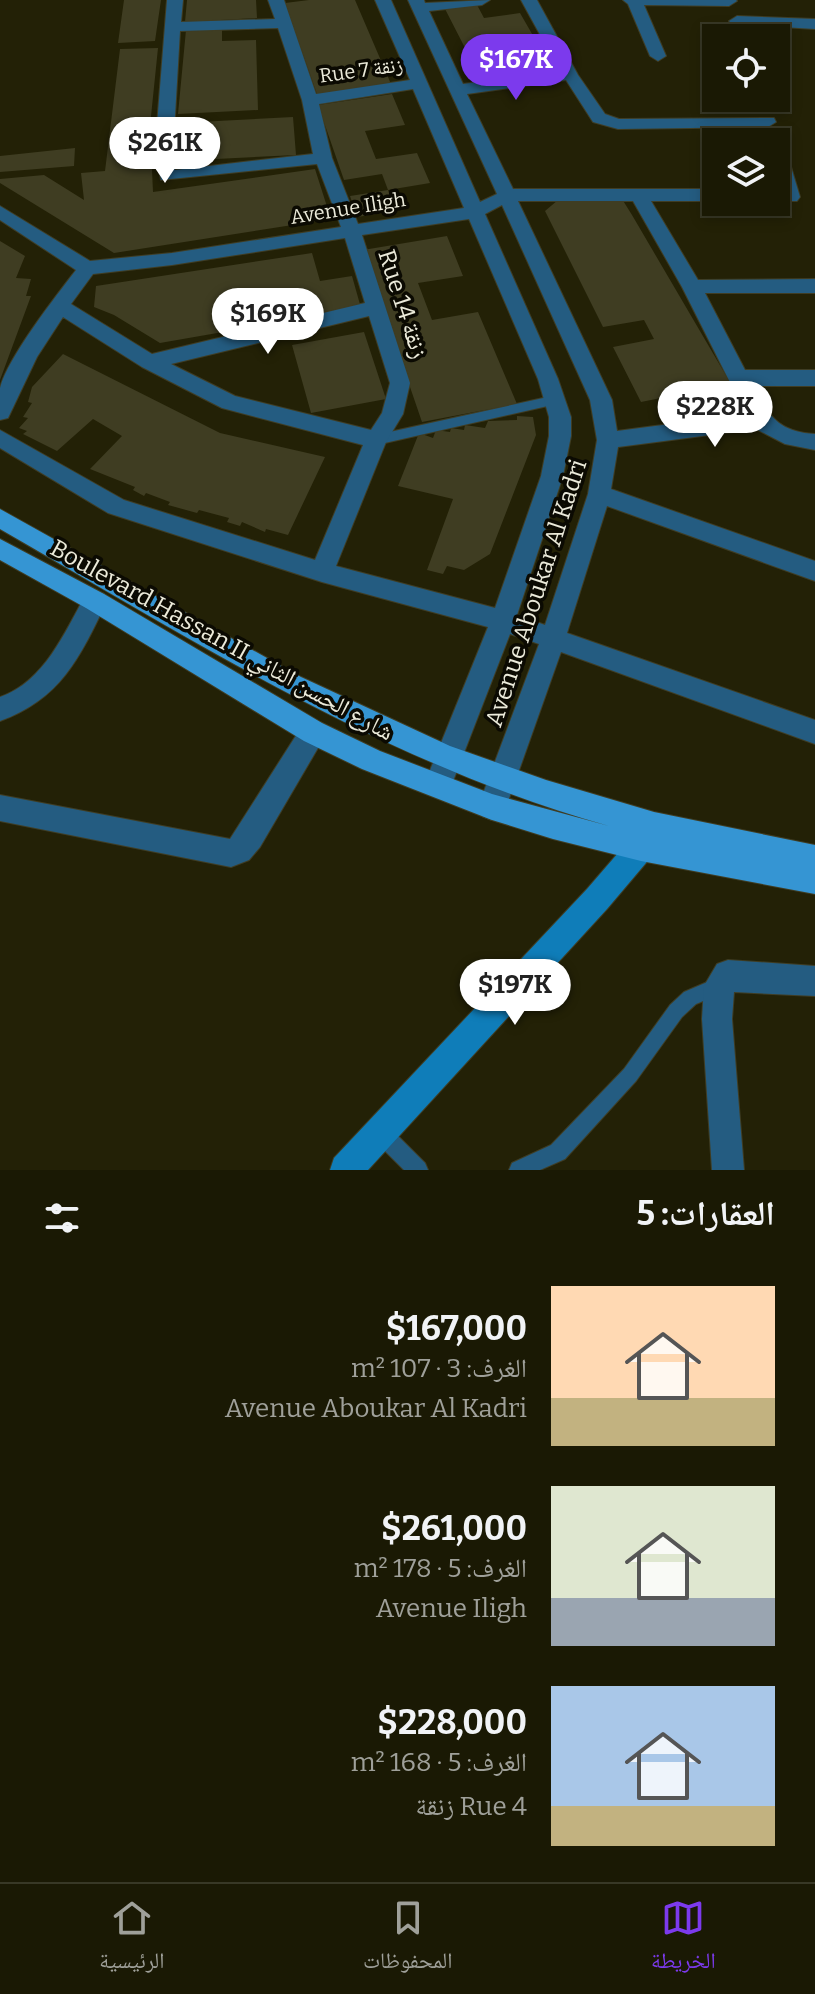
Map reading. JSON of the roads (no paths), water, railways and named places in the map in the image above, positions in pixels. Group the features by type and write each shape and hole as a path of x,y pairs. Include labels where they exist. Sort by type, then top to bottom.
{"main road":[{"name":"Boulevard Hassan II شارع الحسن الثاني","path":"0,518 327,702 448,757 646,834 815,880"},
{"name":"Boulevard Hassan II شارع الحسن الثاني","path":"0,549 95,601 313,732 371,760 492,807 815,859"}],"street":[{"path":"175,0 164,150 167,176 323,158"},
{"name":"Rue 14 زنقة","path":"276,0 310,100 323,158 351,229 400,383 392,414 376,440 322,572"},
{"name":"Avenue Aboukar Al Kadri","path":"383,0 557,400 560,426 558,457 503,621 438,785"},
{"path":"418,4 482,0"},
{"path":"529,0 570,75 599,118 618,124 766,116 770,128"},
{"path":"658,56 633,0 729,0 738,24"},
{"name":"Avenue Aboukar Al Kadri","path":"418,4 601,400 608,440 599,494 553,639 492,807"},
{"path":"737,21 815,24"},
{"path":"174,27 282,23"},
{"path":"457,90 570,75"},
{"name":"Rue 7 زنقة","path":"310,100 419,83"},
{"path":"638,194 692,287 760,420 780,434 802,442 815,442"},
{"name":"Avenue Iligh","path":"87,268 172,259 475,212 508,195 702,195"},
{"path":"790,197 815,197"},
{"path":"0,212 87,268 59,305 10,388 0,412"},
{"path":"692,287 815,286"},
{"path":"59,305 149,362 229,402 376,440"},
{"path":"149,362 377,307"},
{"path":"740,378 815,378"},
{"path":"608,440 760,420"},
{"path":"0,438 116,507 322,572 503,621 815,732"},
{"path":"599,494 815,571"},
{"path":"0,709 24,701 47,681 95,601"},
{"path":"0,808 231,853 239,850 250,837 313,732"},
{"path":"346,1170 587,909 646,834"},
{"path":"728,1170 717,1019 719,986 728,975 815,981"}],"lane":[{"path":"376,440 557,400"},
{"path":"519,1170 558,1152 630,1075 676,1011 690,998 719,986"},
{"path":"381,1132 418,1170"}]}
